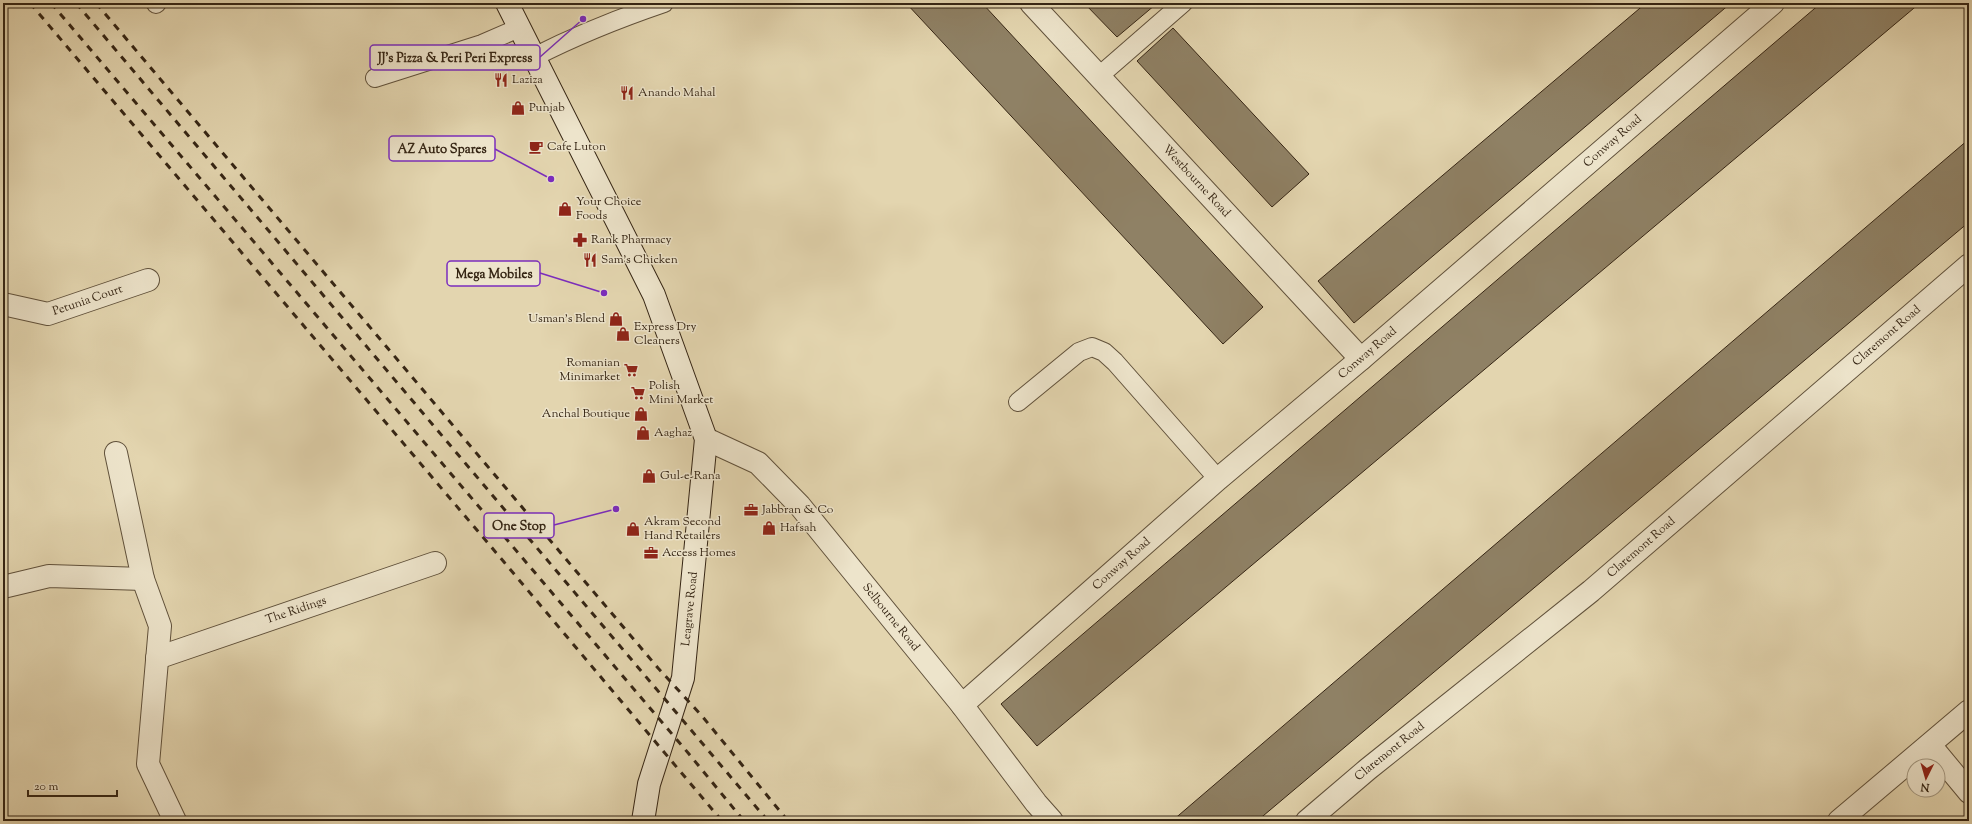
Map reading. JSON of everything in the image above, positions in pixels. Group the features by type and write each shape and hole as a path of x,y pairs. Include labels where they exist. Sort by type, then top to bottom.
{"street":[{"name":"Leagrave Road","path":"507,3 654,295 706,439 684,678 649,784 643,821"},
{"name":"Westbourne Road","path":"1031,3 1361,359"},
{"name":"Conway Road","path":"962,705 1218,479 1361,359 1773,3"},
{"name":"Claremont Road","path":"1307,821 1368,770 1591,591 1969,265"},
{"name":"Petunia Court","path":"3,304 48,314 148,280"},
{"name":"Selbourne Road","path":"706,439 758,463 800,506 962,705 1036,803 1052,821"},
{"path":"116,453 143,579 160,626 148,764 175,821"},
{"name":"The Ridings","path":"157,658 435,563"},
{"path":"3,587 49,576 143,579"},
{"path":"1839,821 1969,711"},
{"path":"1930,745 1969,792"}],"lane":[{"path":"534,57 571,38 664,3"},
{"path":"1098,77 1183,3"},
{"path":"375,78 482,44 519,28"},
{"path":"1018,402 1079,352 1092,347 1104,352 1116,362 1218,479"}],"building":[{"path":"906,3 982,3 1263,307 1223,344"},
{"path":"1084,3 1154,3 1155,5 1117,37"},
{"path":"1646,3 1731,3 1354,323 1318,281"},
{"path":"1821,3 1920,3 1037,746 1001,704"},
{"path":"1173,28 1309,174 1272,207 1137,61"},
{"path":"1969,139 1969,222 1257,821 1172,821"}],"railway":[{"path":"30,3 722,821"},
{"path":"51,3 689,754 744,821"},
{"path":"76,3 768,821"},
{"path":"96,3 658,668 702,716 788,821"}],"place":[{"name":"JJ's Pizza & Peri Peri Express","path":"583,19"},
{"name":"Laziza","path":"501,80"},
{"name":"Anando Mahal","path":"627,93"},
{"name":"Punjab","path":"518,108"},
{"name":"Cafe Luton","path":"536,147"},
{"name":"AZ Auto Spares","path":"551,179"},
{"name":"Your Choice Foods","path":"565,209"},
{"name":"Rank Pharmacy","path":"580,240"},
{"name":"Sam's Chicken","path":"590,260"},
{"name":"Mega Mobiles","path":"604,293"},
{"name":"Usman's Blend","path":"616,319"},
{"name":"Express Dry Cleaners","path":"623,334"},
{"name":"Romanian Minimarket","path":"631,370"},
{"name":"Polish Mini Market","path":"638,393"},
{"name":"Anchal Boutique","path":"641,414"},
{"name":"Aaghaz","path":"643,433"},
{"name":"Gul-e-Rana","path":"649,476"},
{"name":"One Stop","path":"616,509"},
{"name":"Jabbran & Co","path":"751,510"},
{"name":"Hafsah","path":"769,528"},
{"name":"Akram Second Hand Retailers","path":"633,529"},
{"name":"Access Homes","path":"651,553"}]}
